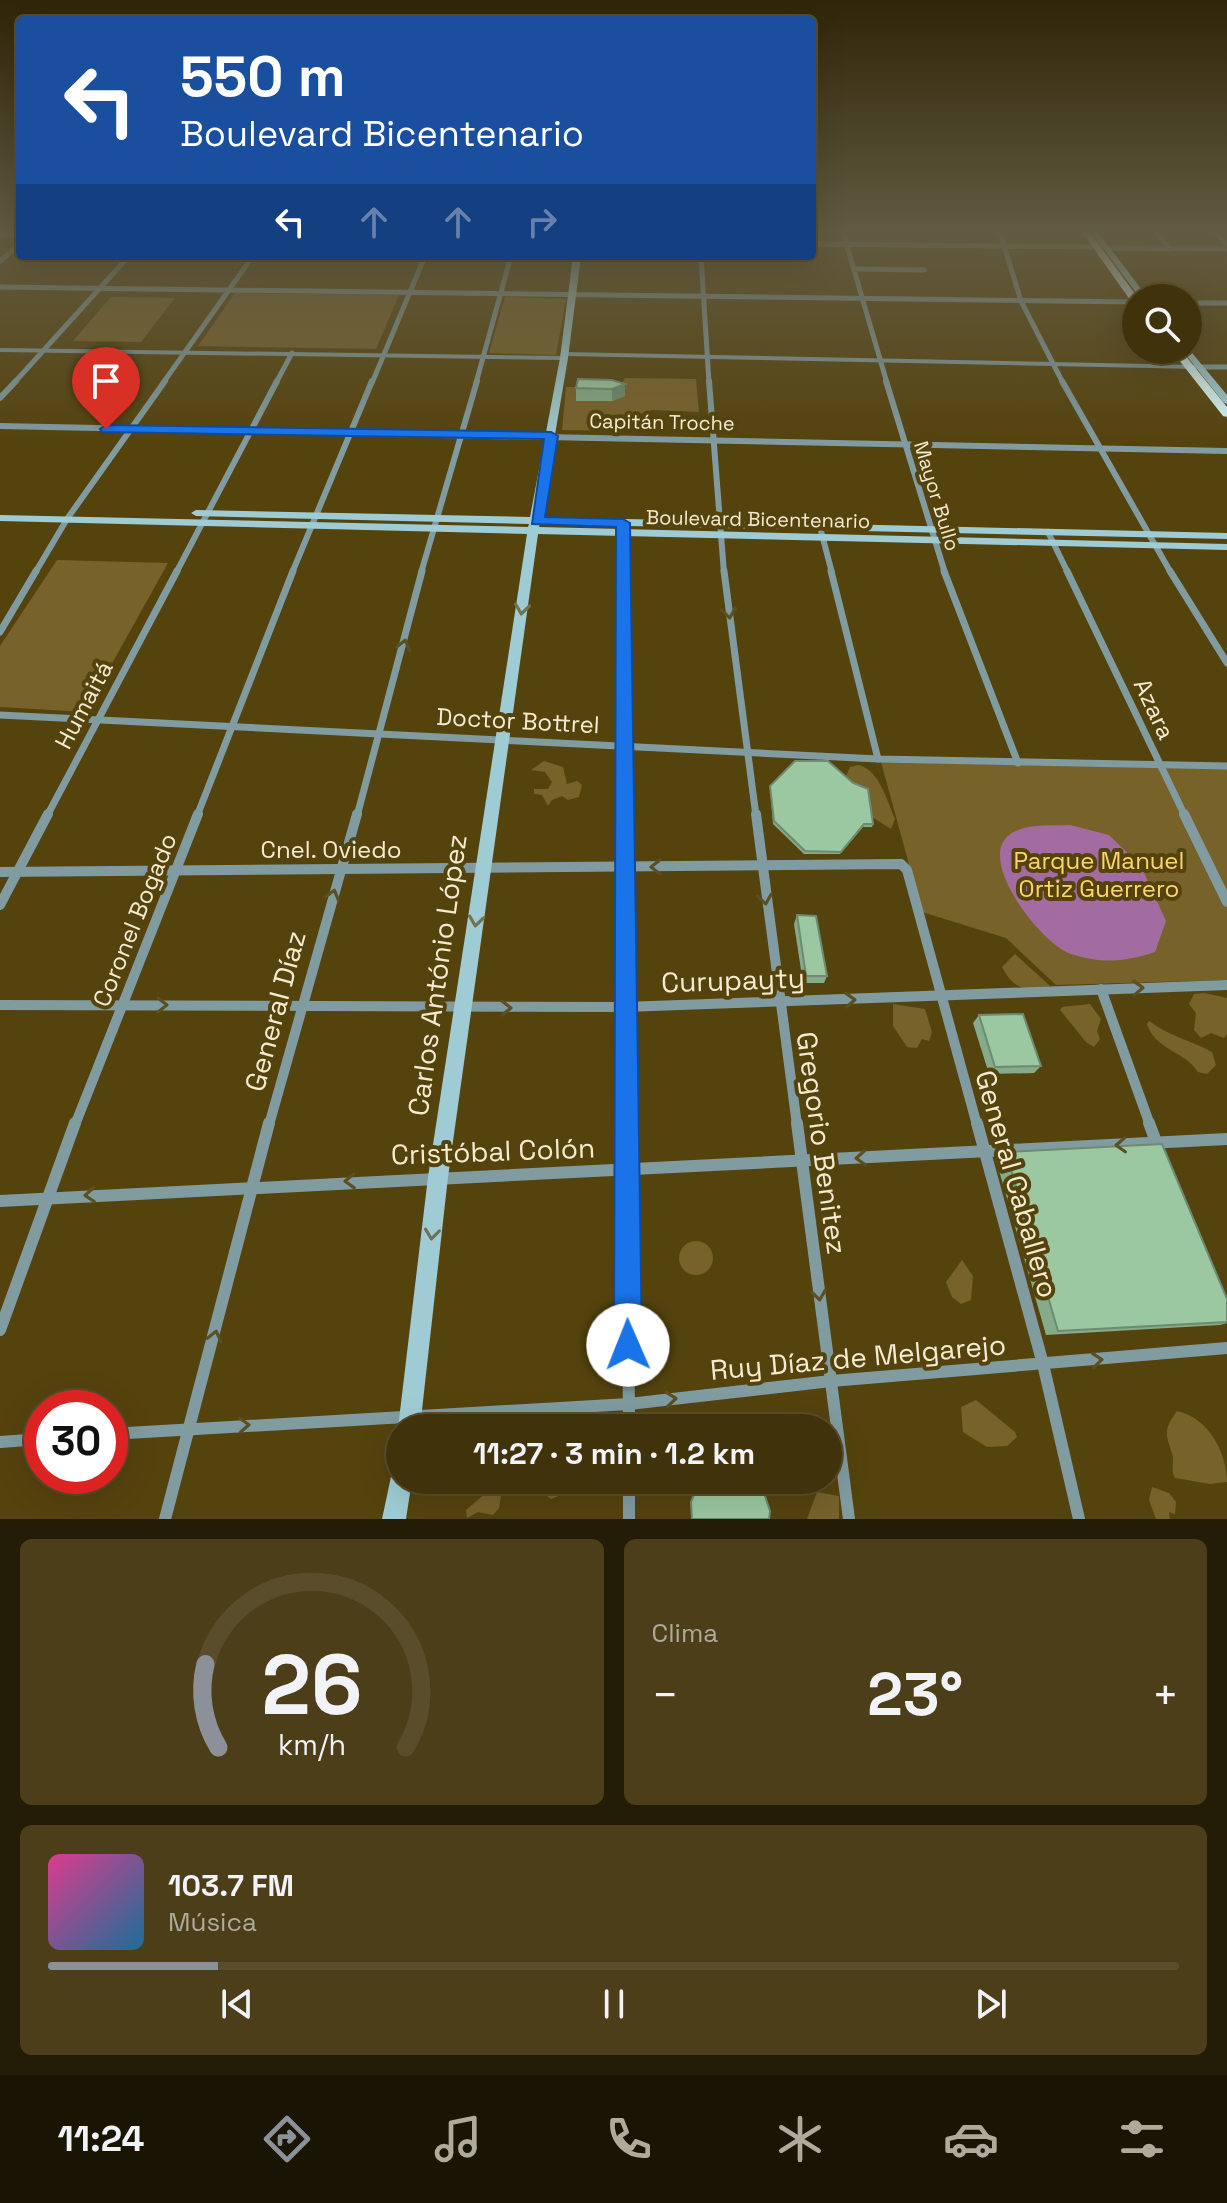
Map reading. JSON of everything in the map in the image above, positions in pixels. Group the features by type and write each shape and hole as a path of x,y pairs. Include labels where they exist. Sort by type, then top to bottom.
{"highway":[{"path":"1192,364 1227,414"}],"main road":[{"name":"Carlos António López","path":"411,1414 438,1177 502,740 572,303"},
{"path":"1193,364 1227,401"},
{"name":"Boulevard Bicentenario","path":"0,509 72,515 821,533 931,535 1048,532 1227,536"},
{"name":"Boulevard Bicentenario","path":"0,518 72,515"},
{"name":"Boulevard Bicentenario","path":"931,535 1055,544 1227,547"},
{"path":"394,1519 398,1494"}],"street":[{"path":"0,398 86,303"},
{"path":"0,632 72,515 220,303"},
{"name":"Coronel Bogado","path":"0,1330 46,1198 313,521 405,303"},
{"name":"General Díaz","path":"165,1519 300,1006 381,734 499,303"},
{"name":"Gregorio Benitez","path":"703,303 719,530 849,1519"},
{"name":"Mayor Bullo","path":"865,303 931,535 1018,763"},
{"path":"1022,303 1154,546 1227,663"},
{"path":"1202,303 1227,303"},
{"path":"0,350 705,356 1227,367"},
{"name":"Humaitá","path":"0,905 292,353"},
{"name":"Capitán Troche","path":"0,426 1227,451"},
{"path":"623,528 629,1414"},
{"name":"Azara","path":"1048,532 1227,902"},
{"path":"821,533 878,759"},
{"path":"0,614 11,614"},
{"name":"Doctor Bottrel","path":"0,715 878,759 1227,766"},
{"name":"Cnel. Oviedo","path":"0,872 901,864"},
{"name":"General Caballero","path":"901,864 907,870 1043,1364 1079,1519"},
{"name":"Curupayty","path":"0,1005 463,1009 624,1007 1227,985"},
{"path":"1101,989 1163,1158"},
{"name":"Cristóbal Colón","path":"0,1201 253,1185 625,1170 1227,1139"},
{"name":"Ruy Díaz de Melgarejo","path":"507,1414 831,1381 1227,1348"},
{"name":"Ruy Díaz de Melgarejo","path":"128,1433 386,1423"},
{"path":"0,1442 24,1440"},
{"path":"629,1494 629,1519"}],"green space":[{"path":"106,303 171,303 141,342 73,341"},
{"path":"228,303 396,303 376,349 198,346"},
{"path":"503,303 565,303 556,355 489,353"},
{"path":"625,378 696,379 699,412 651,410 650,413 631,414 627,431 562,430 566,387 620,387"},
{"path":"57,560 168,563 85,712 0,707 0,646"},
{"path":"544,761 563,767 567,784 577,781 582,785 579,797 568,800 562,796 552,800 548,806 542,795 534,794 534,789 548,789 552,782 545,772 531,770"},
{"name":"Parque Manuel Ortiz Guerrero","path":"881,762 1227,769 1227,980 1056,985 1006,938 922,912"},
{"path":"858,765 877,779 895,819 891,829 872,817 866,793 846,776 850,767"},
{"path":"1015,954 1050,986 1027,989 1011,981 1002,967"},
{"path":"1194,994 1227,998 1227,1034 1224,1038 1211,1033 1201,1038 1194,1030 1196,1013 1189,1004"},
{"path":"893,1004 925,1009 932,1032 929,1041 922,1039 917,1048 907,1047 893,1026"},
{"path":"1090,1004 1101,1019 1097,1031 1100,1039 1094,1047 1086,1042 1060,1010 1062,1007"},
{"path":"1149,1021 1212,1052 1216,1065 1207,1074 1198,1072 1186,1059 1157,1040 1147,1024"},
{"path":"696,1241 708,1246 713,1258 708,1270 696,1275 684,1270 679,1258 684,1246"},
{"path":"962,1260 973,1276 971,1300 961,1304 952,1297 946,1282"},
{"path":"976,1400 1015,1432 1017,1437 1007,1446 987,1447 963,1432 961,1407"},
{"path":"1177,1411 1199,1421 1207,1429 1224,1460 1227,1482 1210,1484 1175,1478 1167,1431"},
{"path":"1152,1487 1169,1493 1176,1502 1175,1514 1169,1512 1170,1519 1156,1519 1149,1500"},
{"path":"485,1494 501,1496 499,1508 493,1515 478,1512 467,1518 466,1510"},
{"path":"544,1494 563,1494 551,1499"},
{"path":"816,1494 839,1496 839,1519 807,1519"}],"shaded area":[{"path":"1070,825 1109,835 1141,866 1166,921 1155,952 1113,960 1071,954 1046,936 1019,904 1002,868 1000,852 1005,839 1027,827"}],"building":[{"path":"578,379 612,380 625,384 612,389 576,388"},
{"path":"795,761 828,761 853,783 868,789 873,824 864,824 841,852 805,851 774,821 770,786"},
{"path":"797,915 816,916 827,976 806,976"},
{"path":"1023,1014 1041,1066 995,1067 979,1015"},
{"path":"1162,1144 1227,1299 1227,1322 1058,1331 1006,1152"},
{"path":"694,1494 764,1494 770,1511 769,1519 692,1519 691,1502"}],"route":[{"path":"106,429 551,436 537,521 623,523 628,1345"}]}
